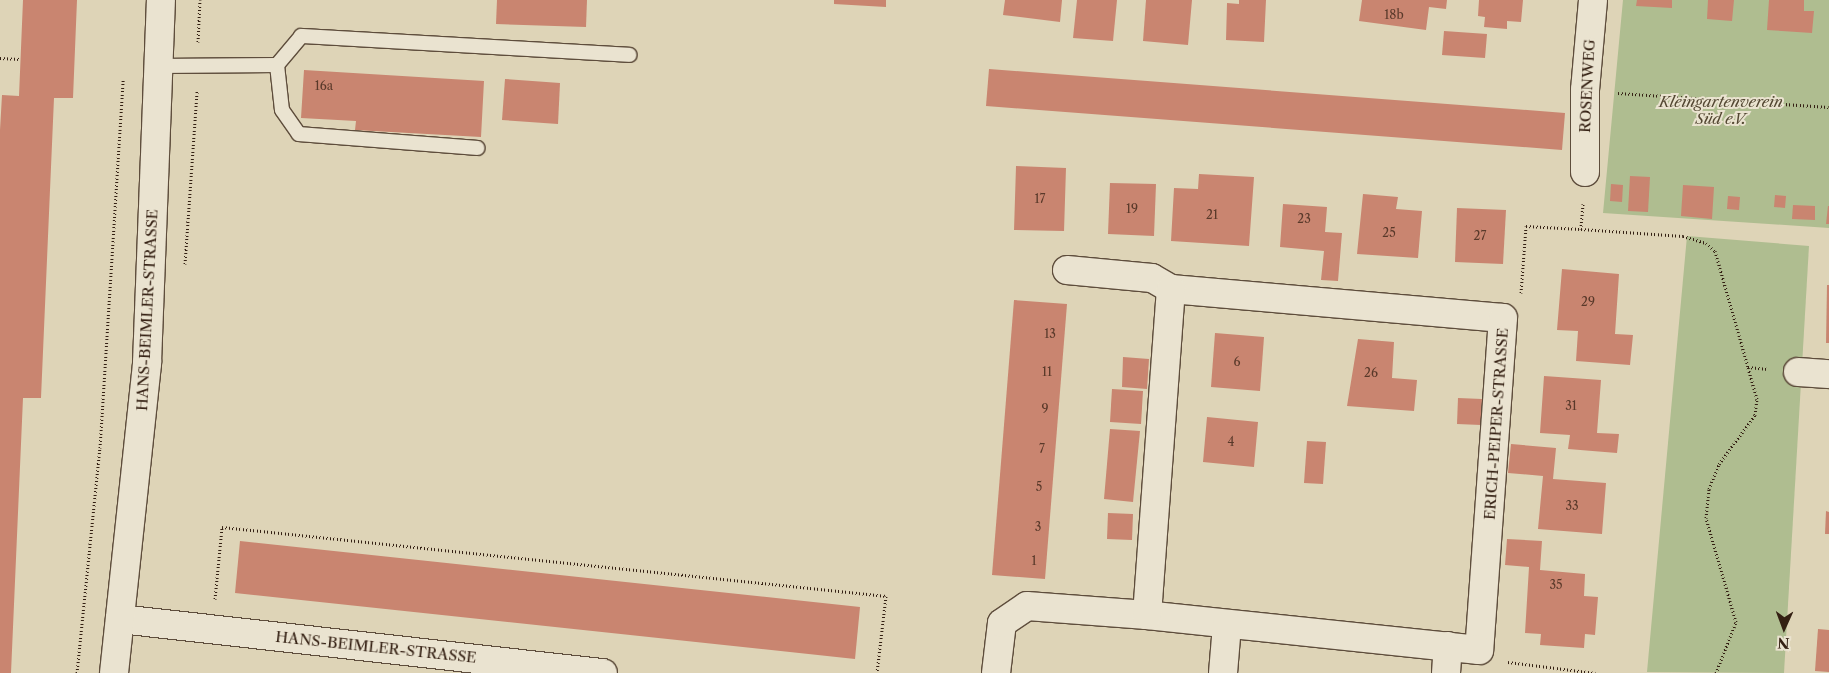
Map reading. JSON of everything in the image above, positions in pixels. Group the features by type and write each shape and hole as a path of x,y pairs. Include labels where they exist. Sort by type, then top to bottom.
{"street":[{"name":"HANS-BEIMLER-STRASSE","path":"114,673 147,363 161,0"},
{"name":"ROSENWEG","path":"1585,172 1585,90 1593,0"},
{"name":"ERICH-PEIPER-STRASSE","path":"1067,270 1152,278 1171,289 1503,318 1479,650"},
{"path":"1147,615 1171,289"},
{"path":"1798,372 1829,374"},
{"path":"996,673 1002,623 1027,606 1147,615 1227,625 1479,650"},
{"name":"HANS-BEIMLER-STRASSE","path":"120,618 603,673"},
{"path":"1223,673 1227,625"},
{"path":"1446,673 1448,646"}],"lane":[{"path":"477,148 299,134 282,110 277,65 301,36 629,55"},
{"path":"158,66 277,65"}],"path":[{"path":"0,58 20,59"},
{"path":"77,673 100,448 124,74"},
{"path":"1585,90 1829,108"},
{"path":"1582,229 1585,172"},
{"path":"1503,318 1520,302 1526,226 1683,236 1706,243 1715,251 1757,399 1755,415 1719,464 1709,489 1706,518 1736,622 1716,673"},
{"path":"1748,367 1798,372"},
{"path":"213,629 222,527 886,596 878,673"},
{"path":"1479,650 1508,662 1595,673"}],"green space":[{"name":"Kleingartenverein Süd e.V.","path":"1623,0 1829,0 1829,228 1603,213"},
{"path":"1687,236 1809,246 1784,673 1647,672"}],"building":[{"path":"23,0 77,0 73,98 54,98 41,398 23,398 11,673 0,673 0,130 2,95 19,96"},
{"path":"497,0 587,0 586,27 496,24"},
{"path":"834,0 886,0 886,7 834,4"},
{"path":"1005,0 1062,0 1060,22 1003,15"},
{"path":"1077,0 1117,0 1113,41 1073,38"},
{"path":"1146,0 1192,0 1188,45 1143,41"},
{"path":"1239,0 1266,0 1264,42 1226,40 1227,3 1239,4"},
{"path":"1362,0 1447,0 1446,9 1429,7 1426,30 1359,21"},
{"path":"1479,0 1523,0 1521,22 1507,21 1507,29 1484,27 1485,17 1478,16"},
{"path":"1637,0 1672,0 1672,8 1636,6"},
{"path":"1708,0 1734,0 1732,21 1707,19"},
{"path":"1769,0 1804,0 1804,11 1814,11 1812,33 1767,30"},
{"path":"1444,31 1487,34 1485,58 1442,55"},
{"path":"989,69 1565,113 1562,150 986,106"},
{"path":"304,70 484,81 481,137 355,130 356,121 301,118"},
{"path":"505,79 560,83 558,124 502,120"},
{"path":"1016,166 1066,168 1064,231 1014,230"},
{"path":"1199,174 1254,177 1249,246 1171,241 1174,188 1198,189"},
{"path":"1630,176 1650,177 1648,212 1628,211"},
{"path":"1110,183 1156,184 1154,236 1108,234"},
{"path":"1611,184 1623,185 1622,202 1610,201"},
{"path":"1683,185 1714,187 1712,219 1681,216"},
{"path":"1363,194 1398,197 1396,209 1422,211 1418,258 1357,254"},
{"path":"1775,195 1786,196 1785,208 1774,207"},
{"path":"1728,196 1740,197 1739,210 1727,209"},
{"path":"1283,204 1327,207 1325,232 1342,233 1338,281 1321,280 1324,251 1280,247"},
{"path":"1793,205 1815,206 1815,220 1792,219"},
{"path":"1828,206 1829,224 1826,224"},
{"path":"1457,208 1506,210 1503,264 1455,262"},
{"path":"1562,269 1619,274 1615,334 1633,335 1630,365 1576,361 1578,331 1557,330"},
{"path":"1827,285 1829,285 1829,343 1826,343"},
{"path":"1014,300 1067,304 1045,579 992,575"},
{"path":"1215,333 1264,337 1260,391 1211,387"},
{"path":"1358,339 1394,342 1392,378 1417,380 1414,411 1347,406"},
{"path":"1123,357 1149,359 1147,389 1122,387"},
{"path":"1544,376 1601,380 1597,433 1619,434 1617,453 1568,449 1570,435 1540,433"},
{"path":"1112,389 1143,391 1141,424 1110,422"},
{"path":"1458,398 1482,399 1481,425 1457,424"},
{"path":"1207,417 1258,422 1254,467 1203,462"},
{"path":"1110,429 1140,431 1133,502 1104,499"},
{"path":"1307,441 1326,442 1323,484 1304,483"},
{"path":"1511,444 1556,448 1553,479 1606,483 1602,534 1538,529 1543,476 1508,473"},
{"path":"1826,511 1829,512 1829,534 1825,534"},
{"path":"1108,513 1133,514 1132,540 1107,539"},
{"path":"1507,539 1542,541 1540,570 1585,574 1584,596 1598,597 1595,635 1585,634 1584,648 1540,645 1541,634 1525,633 1529,567 1505,565"},
{"path":"240,541 860,607 855,659 235,593"},
{"path":"1818,629 1829,630 1829,672 1815,671"}]}
